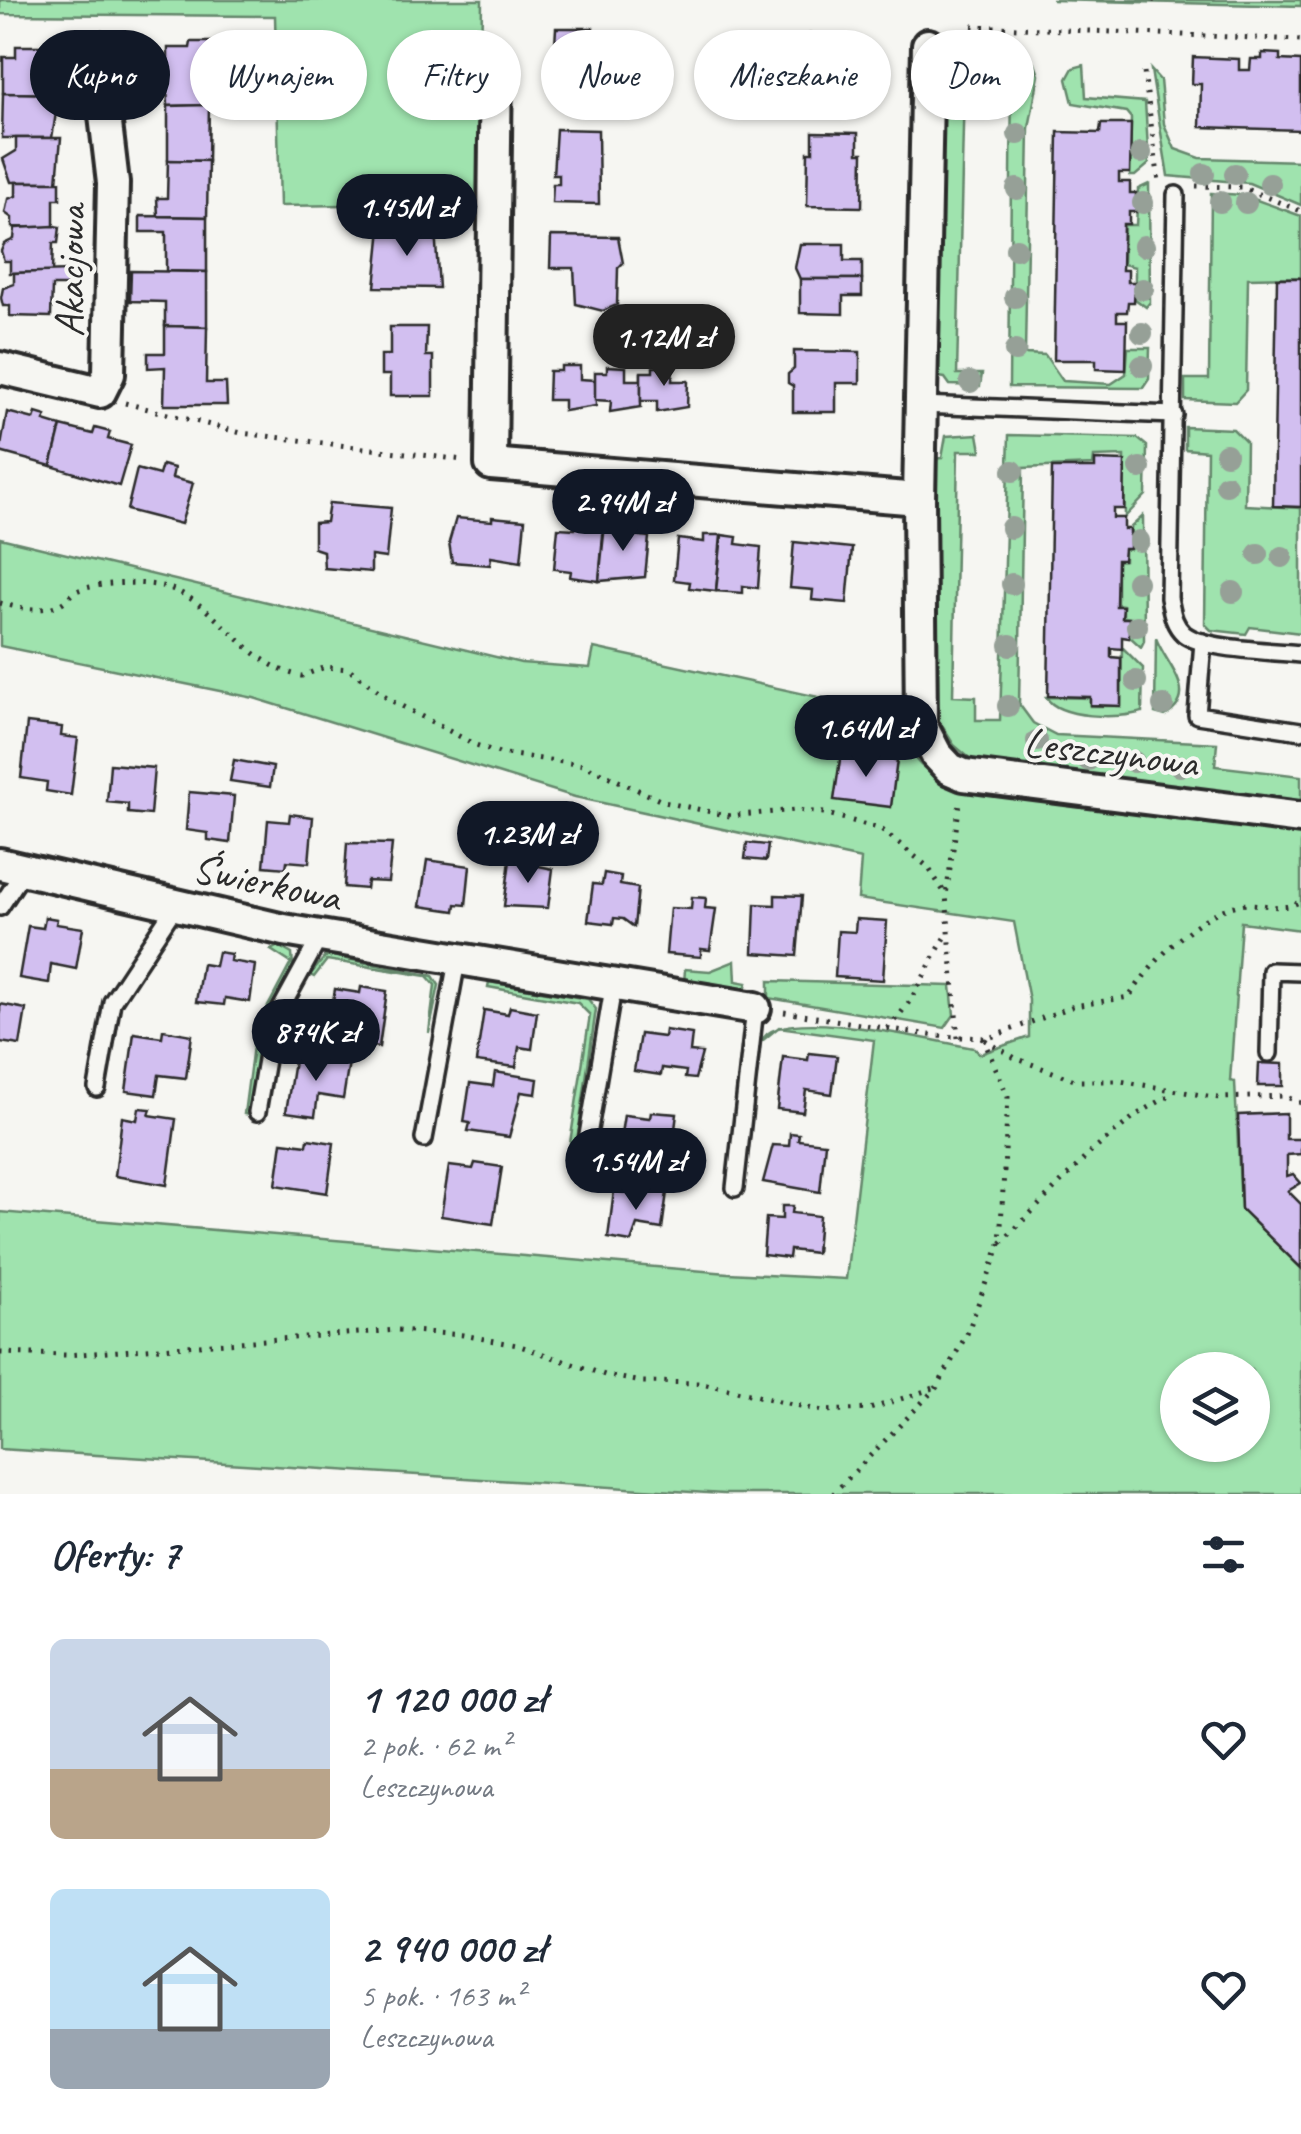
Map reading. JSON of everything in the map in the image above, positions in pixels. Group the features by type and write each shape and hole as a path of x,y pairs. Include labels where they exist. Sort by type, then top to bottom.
{"street":[{"name":"Akacjowa","path":"0,368 100,392 108,374 113,183 106,120"},
{"path":"495,120 491,464 919,500"},
{"name":"Leszczynowa","path":"927,120 919,500 920,725 936,754 950,769 964,775 1301,818"},
{"name":"Świerkowa","path":"12,867 320,936 613,988 755,1008"}],"lane":[{"path":"1176,194 1169,598 1173,620 1185,634 1203,642 1301,654"},
{"path":"921,406 1174,415"},
{"path":"1203,642 1197,716 1301,730"},
{"path":"0,907 12,867"},
{"path":"97,1088 112,1002 176,905"},
{"path":"257,1112 272,1026 320,936"},
{"path":"424,1139 456,961"},
{"path":"1269,1054 1272,971 1301,972"},
{"path":"585,1153 613,988"},
{"path":"736,1188 755,1008"}],"path":[{"path":"972,26 1301,40"},
{"path":"1144,72 1160,185"},
{"path":"100,392 146,412 241,433 491,464"},
{"path":"0,603 55,606 82,588 101,588 109,583 163,586 195,604 279,668 302,676 325,667 348,670 392,702 476,746 499,753 584,764 664,802 698,811 730,816 796,810 880,829 928,867 946,895"},
{"path":"958,1038 946,895 964,775"},
{"path":"755,1008 958,1038 1009,1033 1074,1006 1129,997 1173,940 1224,908 1250,904 1287,909 1301,901"},
{"path":"888,1028 914,1001 928,964 948,933"},
{"path":"983,1038 1014,1058 1078,1081 1120,1081 1219,1098 1284,1096 1301,1104"},
{"path":"832,1494 937,1387 967,1334 1000,1244 1008,1097 983,1038"},
{"path":"1000,1244 1090,1152 1148,1107 1175,1093"},
{"path":"0,1353 67,1355 398,1330 517,1345 605,1375 642,1382 702,1382 822,1411 870,1409 937,1387"}],"green space":[{"path":"0,0 482,0 482,30 387,30 387,120 480,120 479,203 280,206 278,120 367,120 367,30 275,30 275,16 0,14"},
{"path":"1052,0 1301,0 1301,6"},
{"path":"1034,64 1039,75 1034,102"},
{"path":"1084,65 1086,97 1145,102 1149,164 1135,176 1130,176 1131,118 1126,112 1073,103 1067,79 1073,68"},
{"path":"1151,70 1160,80 1164,124 1175,149 1200,158 1301,161 1301,205 1249,183 1168,176"},
{"path":"937,120 963,120 957,374 982,374 980,386 950,385 945,378 932,376"},
{"path":"1012,120 1031,120 1025,354 1045,355 1063,381 1111,384 1126,374 1128,348 1150,348 1149,379 1143,388 1009,387"},
{"path":"1149,184 1150,302 1146,307 1135,299 1135,267 1123,264 1124,225 1136,225 1138,189"},
{"path":"1211,193 1243,195 1301,216 1301,277 1248,278 1246,390 1235,402 1185,400 1185,379 1209,379"},
{"path":"1185,427 1233,429 1246,442 1245,505 1301,508 1301,633 1250,627 1246,634 1211,630 1205,624 1207,451 1185,449"},
{"path":"978,434 981,451 958,451 953,696 976,697 976,720 1000,720 1009,435 1137,438 1147,446 1146,495 1125,517 1124,456 1094,457 1093,465 1023,468 1019,704 1033,723 1056,735 1217,743 1215,766 1301,776 1301,806 992,768 973,761 954,745 927,702 930,459 942,458 946,436"},
{"path":"1143,516 1141,647 1129,636 1130,618 1123,617 1123,605 1117,604 1117,560 1124,560 1124,550 1130,549 1131,527"},
{"path":"0,538 521,663 590,668 594,648 905,716 909,748 915,759 945,779 975,788 1301,830 1301,930 1241,922 1230,1081 1235,1082 1241,1209 1301,1268 1301,1494 724,1494 0,1449 0,1212 728,1273 846,1279 874,1040 784,1028 826,1024 860,1028 974,1048 980,1054 1029,1037 1029,1000 1014,922 858,899 861,859 575,797 254,698 0,646"},
{"path":"1156,638 1181,689 1176,708 1165,716 1155,713"},
{"path":"1122,647 1143,668 1142,712 1120,716 1076,713 1063,710 1046,697 1090,698 1090,706 1121,706"},
{"path":"278,946 292,954 293,966 261,1032 249,1115 244,1114 255,1031 291,963 271,950"},
{"path":"325,957 433,976 439,985 429,1033 435,985 427,976 327,960 314,977 310,975"},
{"path":"735,961 736,981 747,983 744,992 684,985 685,969 710,971"},
{"path":"769,981 951,986 954,1015 945,1028 769,998"},
{"path":"489,982 588,999 596,1009 574,1163 567,1162 590,1015 578,1003 488,987"}],"building":[{"path":"556,28 593,28 593,30"},
{"path":"16,46 30,46 30,93 3,93 3,57 16,57"},
{"path":"170,48 190,48 190,106 170,106"},
{"path":"1262,53 1280,54 1280,60 1301,61 1301,130 1200,127 1201,84 1192,84 1193,57 1239,59 1239,70 1250,70 1251,59 1262,59"},
{"path":"3,93 30,93 30,120 55,120 52,138 2,138"},
{"path":"190,105 190,120 209,120 208,161 168,160 170,106"},
{"path":"1101,124 1131,124 1130,173 1119,173 1119,182 1130,182 1130,193 1136,193 1136,212 1129,212 1129,224 1123,224 1122,270 1128,270 1128,282 1135,282 1134,302 1128,302 1127,312 1117,312 1117,321 1127,321 1126,370 1096,369 1096,360 1054,360 1058,132 1100,133"},
{"path":"556,129 598,130 599,204 552,203 553,184 559,184 559,175 553,175"},
{"path":"813,132 858,133 858,153 863,153 862,207 807,206 808,152 813,152"},
{"path":"16,138 61,138 57,182 11,182 3,159 16,151"},
{"path":"168,160 208,161 207,217 158,216 157,198 167,198"},
{"path":"16,182 60,182 60,199 54,199 54,228 12,227 12,218 5,213 8,199 16,196"},
{"path":"140,216 207,217 207,272 166,271 166,232 140,232"},
{"path":"60,227 58,243 53,243 52,272 10,273 10,261 4,261 1,251 4,244 14,239 15,228"},
{"path":"381,228 435,229 439,288 375,287"},
{"path":"551,236 618,237 623,263 618,268 617,305 603,311 576,304 574,268 550,268"},
{"path":"800,244 844,244 844,261 862,261 862,279 800,279 795,268"},
{"path":"67,271 67,286 52,286 51,317 10,316 10,306 3,306 3,288 14,284 14,273"},
{"path":"131,271 207,272 207,327 165,326 165,302 130,301"},
{"path":"1277,278 1301,278 1301,507 1273,506"},
{"path":"800,279 862,279 862,296 843,296 843,314 800,313"},
{"path":"165,326 207,327 206,383 226,383 227,405 164,405 165,367 148,368 148,353 165,353"},
{"path":"390,327 427,327 426,356 433,356 433,396 390,396 390,375 381,375 381,355 390,355"},
{"path":"794,351 860,352 860,383 836,383 836,412 793,412 793,386 788,383 788,374 794,369"},
{"path":"561,366 580,366 580,379 595,380 596,406 564,411 564,400 548,400 549,371 561,371"},
{"path":"607,366 626,367 626,380 641,380 641,407 610,412 611,401 595,400 595,372 607,372"},
{"path":"653,367 673,367 672,381 688,381 687,407 657,412 657,401 641,401 641,372 653,372"},
{"path":"7,412 34,419 36,413 46,416 44,421 61,426 51,466 0,452"},
{"path":"61,426 93,434 95,428 110,432 108,439 131,445 119,486 51,466"},
{"path":"1095,460 1125,461 1124,509 1113,509 1113,518 1124,518 1124,529 1130,529 1130,549 1124,549 1123,560 1117,560 1116,606 1123,606 1122,618 1129,618 1129,638 1122,637 1122,649 1111,648 1111,657 1121,658 1121,706 1090,705 1090,697 1048,696 1052,468 1095,468"},
{"path":"162,465 174,468 172,478 193,483 181,524 127,510 137,469 159,475"},
{"path":"329,503 391,508 386,558 371,556 371,572 324,568 323,551 314,548 314,523 326,522"},
{"path":"492,517 525,520 521,562 491,557 490,565 452,562 449,542 456,518 492,521"},
{"path":"579,523 604,524 599,581 570,577 571,571 554,569 558,528 575,529"},
{"path":"605,524 633,528 632,535 649,537 645,577 599,581"},
{"path":"704,535 721,535 716,591 689,588 690,582 674,580 678,539 704,542"},
{"path":"722,535 737,537 736,544 761,547 758,588 743,586 743,593 716,591"},
{"path":"794,542 852,548 847,603 812,600 813,590 790,588"},
{"path":"27,723 62,727 61,736 78,738 71,795 46,791 47,782 21,778"},
{"path":"841,753 897,760 891,807 834,800"},
{"path":"234,760 273,767 270,787 230,781"},
{"path":"110,764 154,768 150,815 128,813 128,804 107,802"},
{"path":"189,792 234,796 230,843 208,840 208,833 186,830"},
{"path":"290,814 313,817 309,863 287,861 286,868 264,866 268,820 289,822"},
{"path":"347,843 392,844 388,882 367,881 366,889 344,887"},
{"path":"747,843 768,845 766,861 745,859"},
{"path":"427,860 470,866 466,905 456,904 455,911 420,906"},
{"path":"510,860 553,869 548,908 504,906"},
{"path":"604,873 621,876 620,885 638,888 634,927 623,919 614,918 613,924 588,921 593,884 602,885"},
{"path":"775,895 802,896 797,956 753,953 755,904 775,905"},
{"path":"692,897 706,898 705,908 716,909 710,950 701,949 701,957 666,954 670,908 691,909"},
{"path":"45,917 57,919 56,924 83,928 76,969 51,964 49,983 19,978 28,926 43,928"},
{"path":"856,919 887,921 883,980 835,977 838,931 855,932"},
{"path":"218,952 231,954 230,961 255,965 250,1002 225,998 224,1005 196,1002 202,964 215,966"},
{"path":"361,987 387,991 379,1047 327,1039 335,989 360,993"},
{"path":"0,1004 26,1009 20,1045 0,1042"},
{"path":"510,1007 537,1012 532,1049 519,1047 516,1067 476,1062 484,1010 508,1014"},
{"path":"163,1030 192,1035 186,1078 159,1075 156,1095 126,1091 134,1033 162,1037"},
{"path":"665,1030 692,1034 690,1052 702,1053 695,1079 685,1078 686,1071 662,1068 661,1075 634,1071 640,1034 664,1037"},
{"path":"809,1053 837,1056 832,1094 806,1090 803,1112 777,1109 783,1057 808,1060"},
{"path":"313,1058 349,1062 343,1099 318,1095 315,1116 286,1112 294,1061 312,1063"},
{"path":"1259,1063 1283,1064 1283,1086 1258,1086"},
{"path":"495,1072 538,1079 536,1094 521,1092 509,1137 468,1131 470,1123 464,1122 470,1083 493,1086"},
{"path":"139,1108 151,1109 149,1115 176,1119 167,1185 115,1176 122,1117 137,1120"},
{"path":"651,1112 677,1114 672,1152 647,1148 644,1170 616,1166 624,1115 650,1118"},
{"path":"1286,1113 1286,1139 1301,1139 1301,1154 1287,1155 1287,1176 1293,1174 1301,1183 1288,1191 1301,1204 1301,1268 1241,1209 1238,1115"},
{"path":"790,1133 799,1134 798,1140 825,1143 820,1192 763,1182 773,1145 789,1146"},
{"path":"308,1139 334,1143 327,1193 276,1185 282,1142 307,1145"},
{"path":"475,1163 502,1167 493,1224 441,1216 449,1166 473,1169"},
{"path":"641,1188 667,1192 662,1229 637,1225 631,1242 608,1238 614,1191 640,1195"},
{"path":"782,1206 793,1206 792,1213 819,1216 816,1253 790,1250 789,1258 763,1255 766,1218 782,1219"}]}
